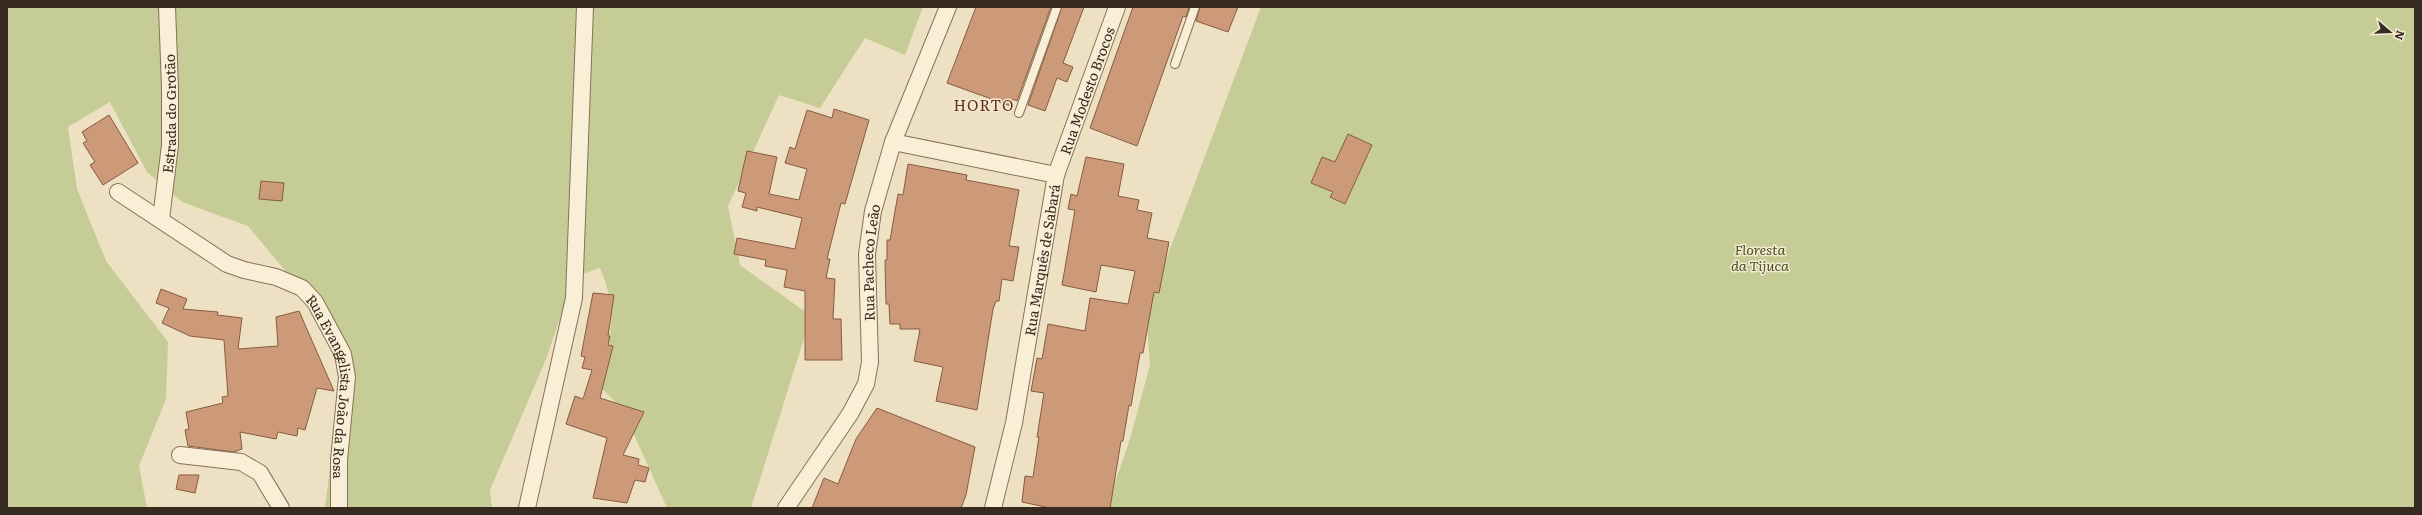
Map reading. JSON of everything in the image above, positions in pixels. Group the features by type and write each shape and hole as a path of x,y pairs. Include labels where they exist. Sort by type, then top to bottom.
{"street":[{"name":"Estrada do Grotão","path":"161,219 170,145 170,88 166,7"},
{"path":"527,508 574,298 585,7"},
{"name":"Rua Pacheco Leão","path":"786,508 850,414 866,384 870,362 867,254 874,211 893,142 948,7"},
{"name":"Rua Modesto Brocos","path":"1056,175 1117,7"},
{"name":"Rua Marquês de Sabará","path":"893,142 1056,175 1014,423 993,508"},
{"name":"Rua Evangelista João da Rosa","path":"118,192 227,264 244,270 276,277 302,288 315,302 343,354 347,377 339,460 339,508"},
{"path":"180,455 241,462 260,473 281,508"}],"lane":[{"path":"1019,113 1057,7"},
{"path":"1175,64 1195,7"}],"green space":[{"path":"7,7 923,7 905,55 865,38 820,108 779,95 728,206 740,265 811,316 751,508 667,508 622,408 599,386 611,327 610,300 600,268 574,277 546,359 490,490 492,508 325,508 343,365 318,310 248,226 182,202 147,172 110,102 68,127 77,189 106,261 168,342 166,399 139,466 147,508 7,508"},
{"name":"Floresta da Tijuca","path":"1261,7 2415,7 2415,508 1106,508 1130,439 1150,365 1146,313"}],"building":[{"path":"976,7 1051,7 1017,101 1013,99 1011,106 947,83"},
{"path":"1062,7 1084,7 1063,63 1073,67 1067,82 1057,78 1045,111 1028,105"},
{"path":"1133,7 1189,7 1186,17 1183,16 1137,146 1090,128"},
{"path":"1200,7 1238,7 1228,32 1196,21"},
{"path":"834,109 869,120 845,204 841,203 827,259 830,259 826,278 835,279 833,319 841,319 842,360 805,360 805,291 784,287 787,270 765,266 766,260 734,254 737,238 795,249 802,218 757,207 757,211 742,207 746,193 738,191 747,151 777,157 769,194 799,200 807,169 785,163 790,147 795,149 807,110 832,118"},
{"path":"109,115 138,163 103,185 90,165 95,162 83,143 87,141 82,132"},
{"path":"1348,134 1372,145 1345,204 1330,197 1333,192 1311,183 1322,157 1335,162"},
{"path":"1086,157 1124,164 1118,196 1139,200 1137,210 1152,213 1147,238 1169,242 1159,293 1154,292 1143,353 1140,353 1131,406 1129,405 1123,441 1121,441 1110,508 1050,508 1022,502 1025,476 1033,477 1039,437 1037,437 1044,393 1031,391 1037,358 1042,359 1048,324 1085,331 1090,298 1128,304 1135,271 1101,265 1096,292 1062,285 1075,210 1068,209 1071,194 1077,196"},
{"path":"908,164 967,175 966,180 1019,190 1009,246 1019,247 1013,281 1002,279 999,301 996,301 993,309 977,410 936,401 943,367 914,361 920,329 900,329 900,324 890,324 889,304 886,304 885,260 887,260 887,240 890,240 898,194 903,195"},
{"path":"261,181 284,183 282,201 259,199"},
{"path":"161,289 187,299 183,309 218,312 217,315 242,318 238,349 278,346 276,317 299,311 334,391 317,388 305,430 298,428 297,436 278,432 276,439 240,432 242,449 234,452 188,446 185,430 189,429 186,412 223,403 222,397 228,396 224,340 190,336 162,323 169,308 156,303"},
{"path":"593,293 614,295 608,336 610,336 608,345 613,346 600,398 644,412 623,455 639,459 638,465 649,468 645,482 635,480 627,503 593,498 607,438 566,424 575,396 583,399 592,370 582,368 585,357 581,356"},
{"path":"877,408 975,447 966,495 961,508 812,508 824,478 838,484 856,439"},
{"path":"179,475 199,475 195,493 176,489"}],"district":[{"name":"HORTO","path":"984,104"}]}
